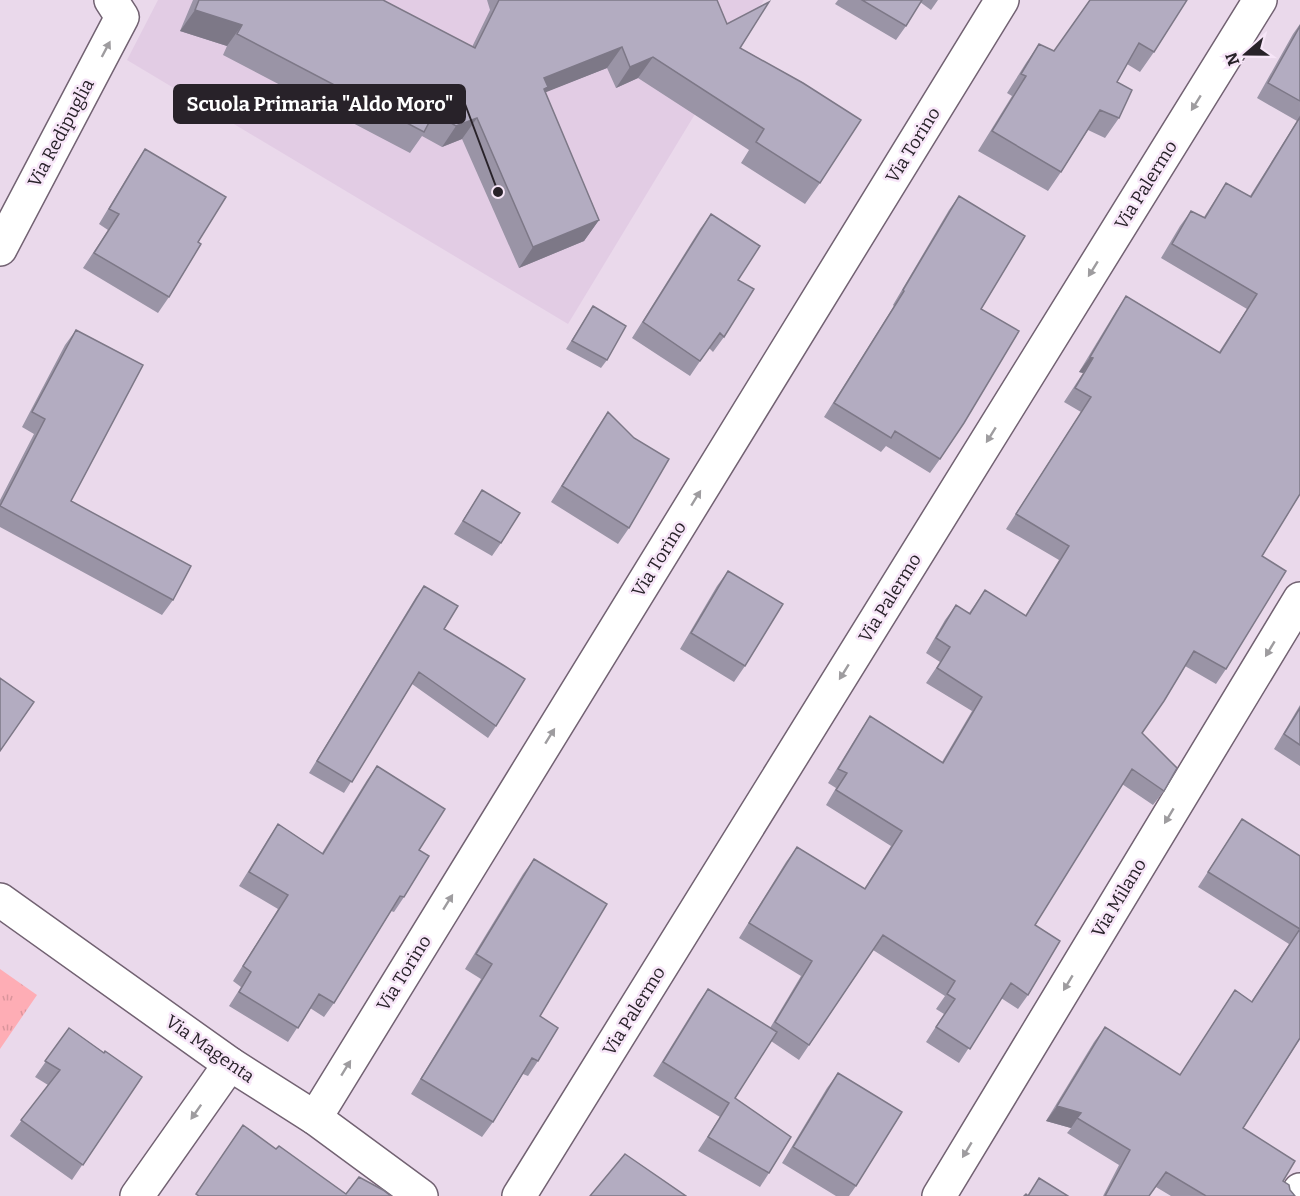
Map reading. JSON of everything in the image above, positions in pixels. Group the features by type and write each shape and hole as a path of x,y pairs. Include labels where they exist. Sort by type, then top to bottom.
{"street":[{"name":"Via Torino","path":"315,1118 1002,0"},
{"name":"Via Palermo","path":"519,1196 1260,0"},
{"name":"Via Redipuglia","path":"0,249 117,8"},
{"name":"Via Milano","path":"939,1196 1300,599"},
{"name":"Via Magenta","path":"0,900 230,1064 315,1118 421,1196"},
{"path":"137,1196 230,1064"},
{"path":"1296,1196 1300,1190"}],"shaded area":[{"path":"158,0 764,0 568,324 127,60"}],"green space":[{"path":"0,969 37,995 0,1049"}],"building":[{"path":"199,0 383,0 475,48 499,0 717,0 727,24 769,2 740,48 803,83 861,120 820,183 756,142 764,129 653,57 630,67 622,47 544,78 548,87 544,89 599,220 533,247 477,118 456,126 434,113 424,132 237,34 242,25 195,10"},
{"path":"862,0 922,0 906,26"},
{"path":"1090,0 1187,0 1154,52 1139,43 1117,82 1132,90 1119,118 1100,110 1061,172 992,131 1026,76 1021,74 1039,44 1054,51"},
{"path":"1300,26 1300,101 1268,83"},
{"path":"1300,117 1300,494 1262,556 1286,571 1226,669 1194,651 1142,733 1177,768 1164,791 1132,769 1035,925 1060,941 1028,995 1011,983 970,1049 936,1027 955,999 947,994 955,981 883,935 809,1045 775,1022 812,961 749,923 797,847 865,889 902,831 836,790 847,773 838,769 870,716 943,763 982,697 937,668 950,647 936,638 956,605 970,614 985,590 1026,616 1069,546 1016,514 1091,397 1075,388 1093,358 1090,357 1126,296 1220,353 1257,294 1172,244 1191,211 1205,218 1226,183 1251,197"},
{"path":"145,149 226,197 198,242 201,244 169,297 94,253 119,214 109,209"},
{"path":"959,196 1025,236 981,309 1019,331 940,459 895,431 891,438 834,403 904,291"},
{"path":"711,214 760,246 738,280 754,289 724,337 720,333 700,361 643,322"},
{"path":"593,306 626,326 607,360 572,341"},
{"path":"76,330 143,365 71,501 191,566 173,600 0,506 45,419 32,412"},
{"path":"608,412 634,438 669,459 629,528 562,486"},
{"path":"482,490 520,513 501,543 463,521"},
{"path":"728,571 783,604 745,666 691,633"},
{"path":"424,586 458,606 444,629 525,679 496,726 419,672 352,782 317,761"},
{"path":"0,678 34,702 0,751"},
{"path":"1300,708 1300,745 1284,734"},
{"path":"377,766 445,809 419,850 429,856 404,897 400,896 334,1003 319,994 298,1028 239,992 251,972 243,966 288,895 249,872 278,824 323,854"},
{"path":"1242,819 1300,856 1300,929 1208,872"},
{"path":"534,859 607,904 540,1016 558,1028 538,1061 532,1058 493,1122 421,1079 492,964 476,954"},
{"path":"1300,929 1300,1038 1243,1128 1295,1161 1283,1181 1289,1185 1295,1196 1206,1196 1166,1172 1149,1196 1105,1196 1130,1150 1077,1118 1081,1113 1057,1106 1105,1027 1180,1075 1235,990 1252,1002"},
{"path":"708,989 777,1032 735,1098 791,1137 769,1173 708,1137 729,1103 663,1062"},
{"path":"69,1028 142,1077 83,1165 21,1120 60,1070 45,1061"},
{"path":"838,1073 902,1112 856,1186 793,1147"},
{"path":"243,1125 276,1149 279,1146 346,1194 359,1177 391,1196 199,1196 196,1194"},
{"path":"625,1154 686,1196 590,1196"},
{"path":"1039,1178 1068,1196 1028,1196"}],"place":[{"name":"Scuola Primaria \"Aldo Moro\"","path":"498,192"}]}
